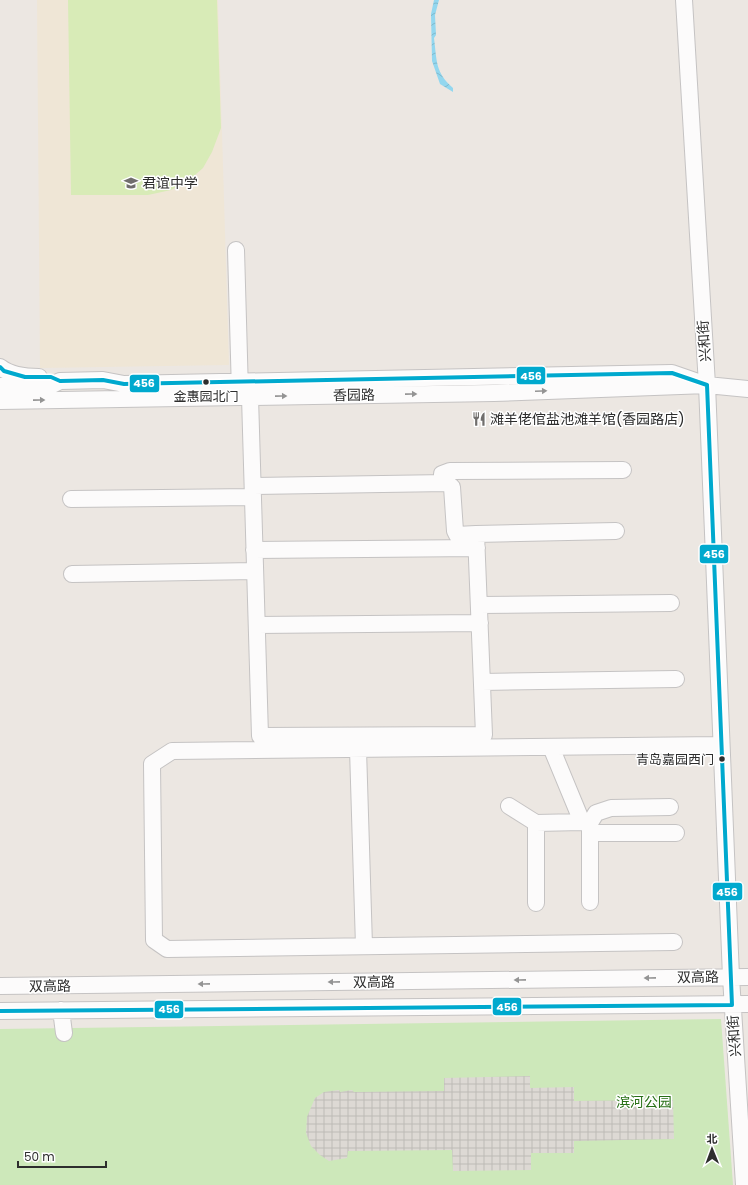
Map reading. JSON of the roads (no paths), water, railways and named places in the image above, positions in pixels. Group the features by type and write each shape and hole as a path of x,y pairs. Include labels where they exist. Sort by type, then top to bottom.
{"street":[{"name":"兴和街","path":"684,0 707,385 731,977 740,1004 744,1185"},
{"path":"236,250 244,392 253,492 260,736 484,735 477,541"},
{"path":"0,367 4,371 25,377 51,377 60,380"},
{"name":"香园路","path":"0,401 672,373 707,385 748,389"},
{"name":"香园路","path":"0,386 52,385 60,380 103,380 124,384 244,392"},
{"path":"442,483 442,474 450,471 623,470"},
{"path":"71,500 447,483 452,487 455,531 457,535 477,541"},
{"path":"254,550 477,541 616,531"},
{"path":"72,574 255,570"},
{"path":"479,605 671,603"},
{"path":"257,625 480,623"},
{"path":"482,682 676,679"},
{"path":"674,942 167,949 154,940 152,764 172,751 721,745"},
{"path":"551,747 587,826 590,902"},
{"path":"358,749 364,946"},
{"path":"509,806 536,823 676,833"},
{"path":"587,826 596,813 611,808 670,807"},
{"path":"536,823 536,903"},
{"name":"双高路","path":"0,986 748,977"},
{"name":"双高路","path":"0,1011 740,1004"},
{"path":"61,1010 64,1033"}],"water":[{"path":"434,0 439,0 435,15 436,35 434,38 438,66 443,77 453,88 453,92 440,84 432,61 431,14"}],"place":[{"name":"君谊中学","path":"131,183"},
{"name":"金惠园北门","path":"206,382"},
{"name":"滩羊佬倌盐池滩羊馆(香园路店)","path":"479,419"},
{"name":"青岛嘉园西门","path":"722,759"}],"park label":[{"name":"滨河公园","path":"644,1102"}]}
